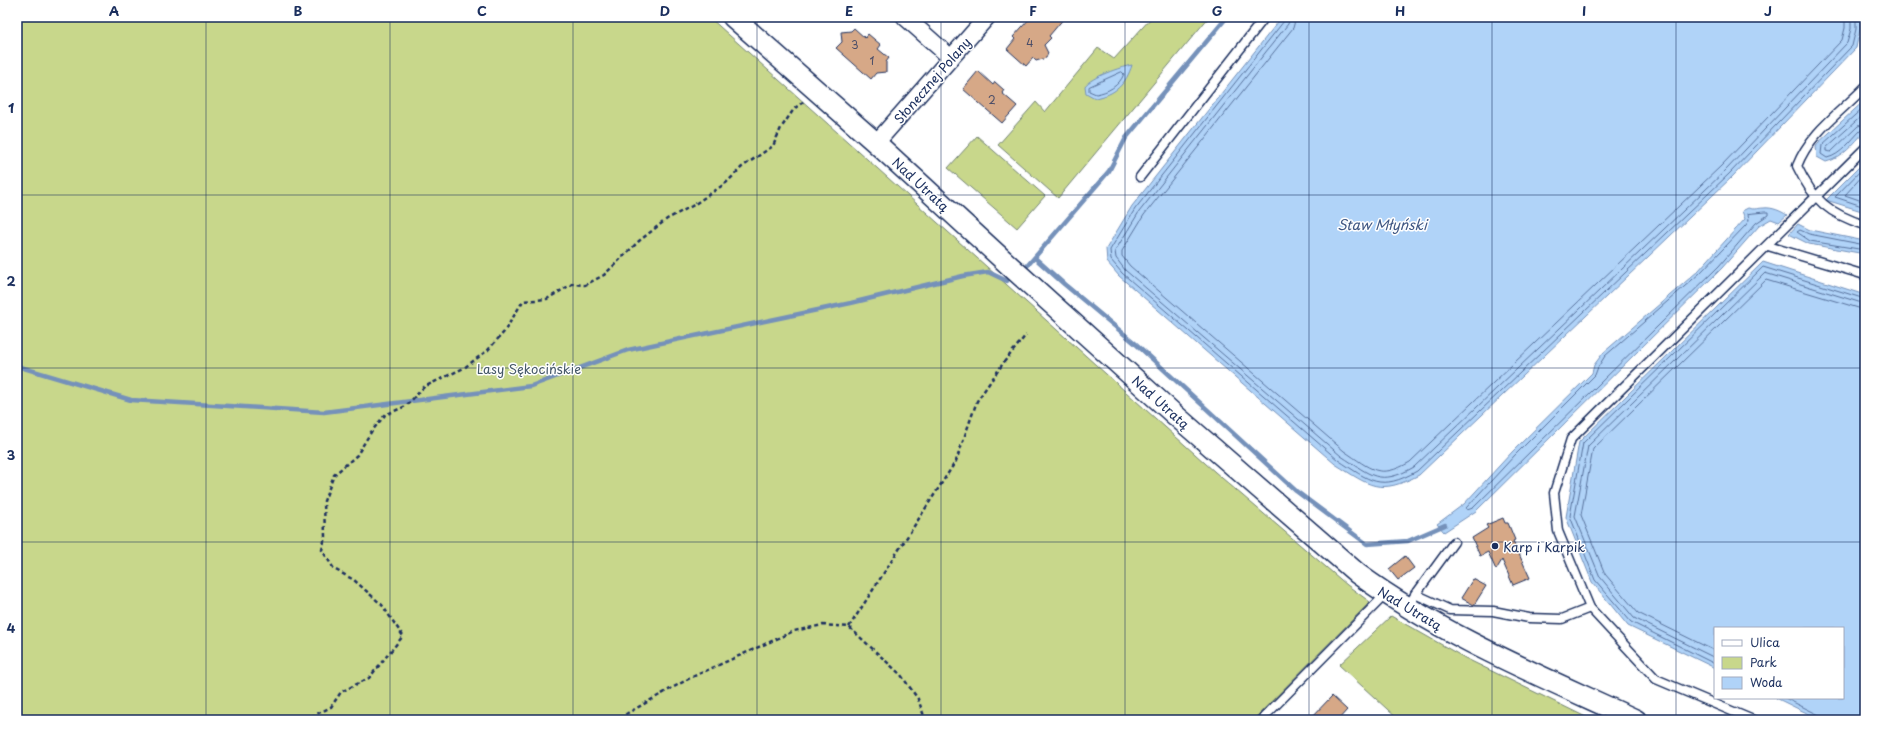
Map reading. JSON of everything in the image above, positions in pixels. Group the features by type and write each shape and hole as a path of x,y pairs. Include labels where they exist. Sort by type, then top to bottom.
{"street":[{"name":"Nad Utratą","path":"733,17 876,143 1010,267 1332,553 1386,594 1411,601 1480,648 1636,720"},
{"path":"905,17 951,58"},
{"name":"Słonecznej Polany","path":"876,143 987,17"}],"lane":[{"path":"1140,177 1265,17"},
{"path":"1865,87 1819,130 1803,150 1798,166 1806,185 1816,198 1845,219 1865,225"},
{"path":"1753,720 1656,679 1590,608 1558,531 1554,493 1572,439 1865,148"},
{"path":"1768,246 1865,275"},
{"path":"1454,542 1411,601 1450,610 1493,611 1529,618 1562,620 1590,608"},
{"path":"1261,720 1386,594"}],"path":[{"path":"305,720 330,707 341,692 369,678 403,636 382,605 354,580 334,569 322,550 325,537 324,501 334,475 357,455 371,432 385,415 406,406 424,387 464,368 488,350 504,332 523,301 546,299 572,284 585,285 604,275 639,241 667,219 692,206 726,183 742,167 773,146 781,128 794,109 809,97"},
{"path":"849,627 956,460 977,401 1004,362 1026,335"},
{"path":"621,720 626,714 690,678 794,632 823,625 849,627 901,675 918,699 924,716 930,720"}],"green space":[{"name":"Lasy Sękocińskie","path":"17,17 709,17 1215,472 1347,585 1370,602 1253,720 17,720"},
{"path":"1152,17 1209,17 1058,198 998,145 1036,102 1045,112 1098,48 1114,59"},
{"path":"977,136 1045,196 1017,228 948,168"},
{"path":"1391,616 1465,658 1592,720 1399,720 1339,665"}],"water":[{"name":"Staw Młyński","path":"1282,17 1860,17 1860,29 1856,48 1732,177 1419,475 1394,485 1384,487 1366,483 1335,464 1119,276 1107,262 1106,249 1132,206"},
{"path":"1132,65 1130,72 1119,88 1108,94 1095,98 1086,93 1085,86 1093,79 1114,70"},
{"path":"1865,100 1865,131 1848,150 1838,157 1826,162 1817,157 1816,147 1818,143"},
{"path":"1865,161 1865,212 1826,200"},
{"path":"1748,208 1770,208 1787,215 1779,222 1771,219 1759,226 1722,268 1476,511 1444,532 1437,524 1464,504 1512,452 1592,373 1594,365 1603,353 1698,271 1745,219 1742,211"},
{"path":"1798,224 1810,230 1865,241 1865,254 1809,244 1789,234"},
{"path":"1763,262 1865,295 1865,720 1821,720 1778,699 1844,699 1844,627 1714,627 1714,668 1628,626 1592,582 1566,517 1579,442"}],"building":[{"path":"1031,17 1065,17 1049,36 1051,38 1044,45 1048,53 1046,58 1036,61 1033,58 1026,66 1007,49 1015,39 1013,37"},
{"path":"854,28 865,38 868,34 881,45 878,49 889,58 886,62 886,72 876,73 871,79 836,48 842,42 841,32 851,31"},
{"path":"978,71 993,85 995,82 1004,90 1002,93 1017,106 1002,123 963,89"},
{"name":"Karp i Karpik","path":"1503,518 1505,523 1508,523 1515,540 1513,541 1530,578 1513,585 1502,560 1496,570 1488,552 1480,556 1472,538 1488,528 1486,525"},
{"path":"1405,556 1414,568 1398,580 1389,569"},
{"path":"1473,579 1486,586 1474,605 1461,598"},
{"path":"1332,696 1347,710 1338,720 1309,720"}],"waterway":[{"path":"1028,265 1109,171 1126,138 1227,17"},
{"path":"1035,258 1136,344 1296,491 1367,544 1408,541 1445,525"},
{"path":"17,366 131,400 324,412 531,386 628,350 851,303 963,276 988,272 1007,281"}],"place":[{"name":"Karp i Karpik","path":"1495,546"}]}
